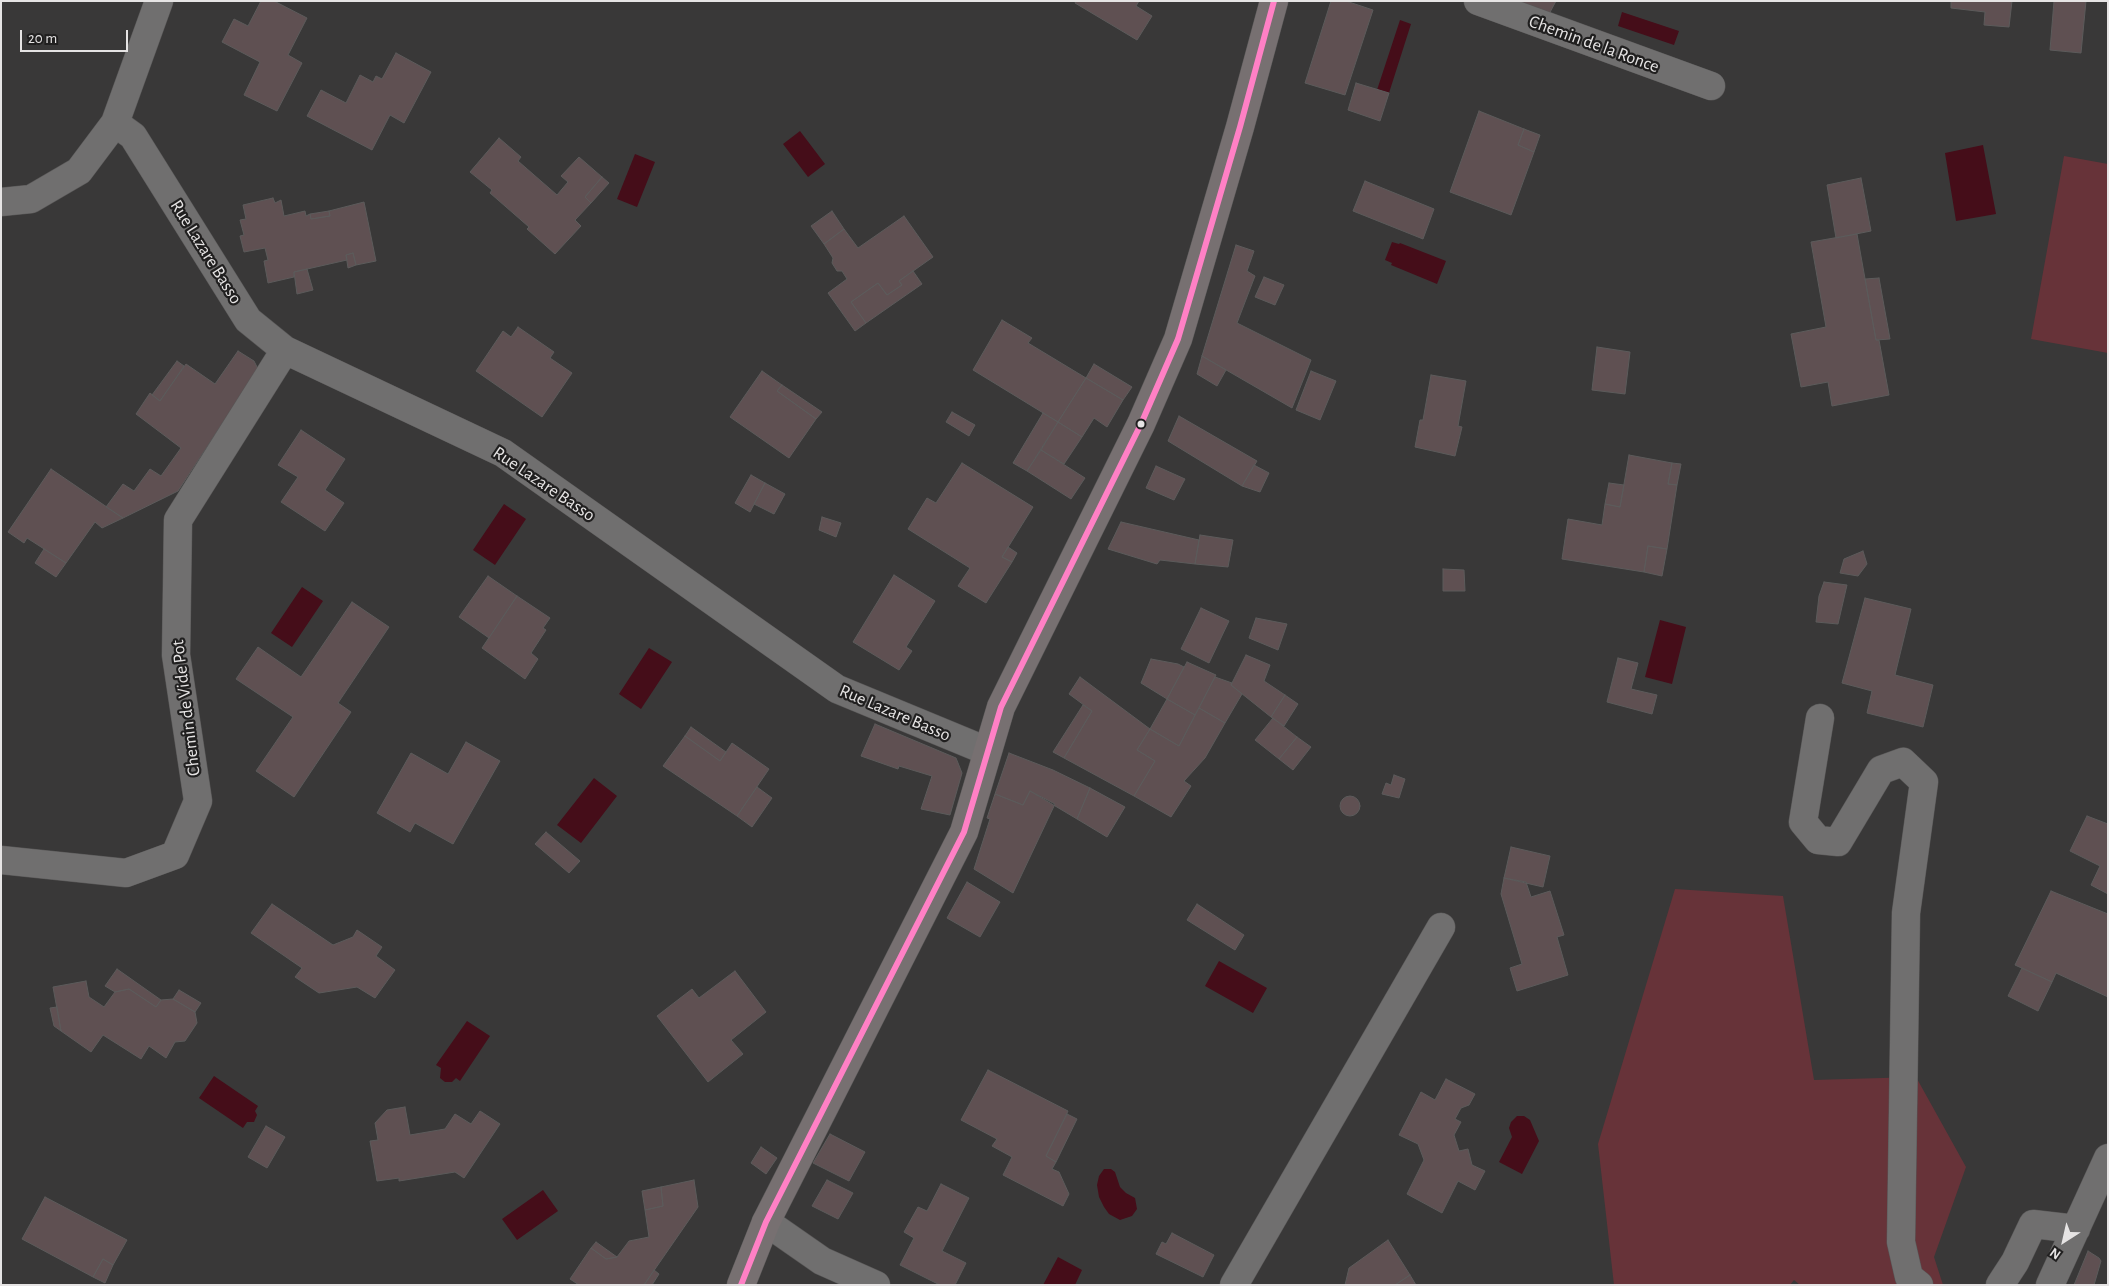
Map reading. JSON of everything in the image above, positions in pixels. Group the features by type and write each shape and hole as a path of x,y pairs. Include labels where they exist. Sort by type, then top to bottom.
{"main road":[{"path":"741,1285 766,1222 964,832 1001,707 1141,424 1178,339 1240,127 1274,1"}],"street":[{"path":"1,202 31,199 80,171 115,123 159,1"},
{"name":"Chemin de la Ronce","path":"1478,1 1711,86"},
{"name":"Rue Lazare Basso","path":"115,123 133,136 248,320 285,350 503,453 837,689 987,751"},
{"name":"Chemin de Vide Pot","path":"1,860 126,873 175,855 198,802 176,655 178,520 285,350"},
{"path":"1820,718 1803,822 1818,840 1838,842 1881,770 1903,762 1924,782 1906,913 1901,1242 1909,1277 1919,1285"},
{"path":"1234,1285 1440,927"},
{"path":"2050,1285 2108,1158"},
{"path":"766,1222 822,1261 876,1285"},
{"path":"2000,1285 2015,1262 2033,1224 2076,1229"}],"shaded area":[{"path":"1622,12 1679,31 1674,45 1618,26"},
{"path":"1400,20 1411,24 1389,93 1377,90"},
{"path":"800,131 825,164 808,177 783,144"},
{"path":"1983,145 1996,214 1956,221 1945,153"},
{"path":"635,154 655,162 637,207 617,199"},
{"path":"2064,156 2108,164 2108,353 2031,339"},
{"path":"1392,242 1400,243 1446,261 1437,284 1391,265 1392,263 1385,260"},
{"path":"504,504 526,519 495,565 473,550"},
{"path":"302,587 323,601 292,647 271,633"},
{"path":"1660,620 1686,627 1672,684 1645,677"},
{"path":"649,648 672,662 641,709 619,694"},
{"path":"594,778 617,796 581,843 557,825"},
{"path":"1675,889 1783,896 1814,1080 1916,1077 1966,1167 1934,1257 1943,1285 1800,1285 1794,1280 1790,1285 1614,1285 1598,1144"},
{"path":"1219,961 1267,988 1253,1013 1205,986"},
{"path":"467,1021 490,1036 460,1081 456,1078 452,1082 445,1082 440,1078 441,1068 436,1065"},
{"path":"214,1076 258,1106 255,1111 257,1115 254,1122 247,1122 243,1128 199,1098"},
{"path":"1517,1116 1524,1116 1530,1120 1539,1141 1522,1174 1499,1162 1512,1137 1509,1128 1511,1122"},
{"path":"1104,1169 1111,1169 1115,1172 1120,1187 1135,1198 1137,1209 1132,1216 1120,1220 1109,1214 1104,1207 1099,1197 1097,1185 1099,1176"},
{"path":"543,1190 558,1211 517,1240 502,1219"},
{"path":"1058,1257 1082,1270 1075,1285 1043,1285"}],"building":[{"path":"261,1 274,1 307,18 288,55 302,63 277,111 244,95 260,62 222,42 234,19 248,26"},
{"path":"1076,1 1139,1 1136,6 1152,16 1137,40 1075,3"},
{"path":"1331,1 1346,1 1373,10 1345,95 1305,83"},
{"path":"1510,1 1556,1 1548,16"},
{"path":"1951,1 2012,1 2009,27 1984,25 1985,12 1951,8"},
{"path":"2054,1 2086,1 2081,53 2050,50"},
{"path":"396,53 431,72 404,123 390,115 372,150 307,116 321,90 346,103 360,75 373,82 376,76 382,79"},
{"path":"1356,83 1389,93 1380,121 1348,110"},
{"path":"1479,111 1524,129 1518,145 1534,152 1511,215 1450,192"},
{"path":"1524,129 1540,135 1534,152 1518,145"},
{"path":"499,138 521,157 518,161 557,195 568,182 561,176 579,157 602,177 585,197 591,203 575,220 581,226 555,254 527,229 529,227 490,193 492,190 470,172"},
{"path":"602,177 609,183 591,203 585,197"},
{"path":"1861,178 1871,231 1836,238 1827,185"},
{"path":"1365,181 1434,209 1423,239 1353,211"},
{"path":"273,198 275,203 281,200 284,216 305,211 306,216 310,214 311,219 330,216 329,211 364,202 376,261 356,265 353,253 346,255 347,260 294,272 294,277 268,283 264,261 268,260 265,248 244,252 240,236 244,235 240,220 246,219 243,205"},
{"path":"329,211 330,216 311,219 310,214"},
{"path":"832,211 844,229 824,244 811,226"},
{"path":"904,216 933,257 899,281 902,285 887,295 878,283 851,302 866,323 855,331 828,293 847,279 842,271 837,271 832,263 833,258 824,244 844,229 858,248"},
{"path":"1857,234 1876,340 1879,340 1889,395 1832,406 1828,382 1801,387 1791,334 1826,327 1811,242"},
{"path":"1236,245 1254,251 1247,271 1255,276 1237,323 1311,360 1292,408 1202,356"},
{"path":"353,253 356,265 348,268 346,255"},
{"path":"307,269 313,290 297,294 294,272"},
{"path":"913,271 922,284 866,323 851,302 878,283 887,295 902,285 899,281"},
{"path":"1264,277 1284,285 1275,305 1255,297"},
{"path":"1879,278 1890,339 1876,340 1865,279"},
{"path":"1002,320 1032,338 1028,343 1086,378 1058,422 973,370"},
{"path":"518,327 554,352 550,358 572,373 542,417 476,371 503,331 511,337"},
{"path":"1597,347 1630,352 1625,394 1592,390"},
{"path":"238,351 254,361 258,369 178,491 123,518 106,507 123,484 134,491 150,469 161,476 181,448 136,414 150,393 160,401 186,364 215,384"},
{"path":"1202,356 1226,370 1217,386 1197,374"},
{"path":"177,361 184,366 160,401 152,395"},
{"path":"1094,364 1132,387 1123,400 1086,378"},
{"path":"762,371 782,385 777,391 816,419 789,458 730,417"},
{"path":"1311,371 1336,381 1320,420 1296,410"},
{"path":"1431,375 1466,381 1458,426 1462,427 1455,456 1415,447 1420,420 1423,420"},
{"path":"1086,378 1123,400 1107,427 1094,418 1082,437 1058,422"},
{"path":"782,385 822,412 816,419 777,391"},
{"path":"952,412 975,425 969,436 946,422"},
{"path":"1043,413 1058,422 1027,471 1013,463"},
{"path":"1179,416 1257,461 1242,486 1168,441"},
{"path":"1058,422 1082,437 1064,464 1041,450"},
{"path":"301,430 345,459 325,490 344,503 325,531 281,502 298,477 278,465"},
{"path":"1041,450 1085,478 1071,499 1027,471"},
{"path":"1629,455 1672,463 1668,484 1677,485 1667,549 1648,546 1644,572 1562,559 1568,519 1602,525 1605,504 1620,507"},
{"path":"962,463 1033,507 1002,557 1012,562 986,603 958,586 970,568 908,529 927,498 936,503"},
{"path":"1672,463 1681,464 1677,485 1668,484"},
{"path":"1254,465 1269,473 1260,492 1242,486"},
{"path":"1156,466 1185,479 1174,500 1146,488"},
{"path":"51,469 123,518 102,528 95,522 66,563 27,538 24,543 8,532"},
{"path":"751,475 765,483 750,512 735,503"},
{"path":"765,483 785,494 774,514 754,504"},
{"path":"1609,483 1624,485 1620,507 1605,504"},
{"path":"822,517 841,523 836,537 819,530"},
{"path":"1121,522 1199,540 1195,564 1160,560 1157,564 1108,549"},
{"path":"1200,535 1233,540 1228,567 1195,564"},
{"path":"1648,546 1667,549 1662,576 1644,572"},
{"path":"1008,547 1017,553 1012,562 1002,557"},
{"path":"44,549 66,563 56,577 35,563"},
{"path":"1863,551 1867,564 1858,576 1840,573 1844,559"},
{"path":"1443,569 1464,570 1465,591 1443,591"},
{"path":"894,575 935,601 906,647 912,651 899,670 853,642"},
{"path":"488,576 517,596 489,638 459,617"},
{"path":"1824,582 1847,585 1838,624 1816,622 1819,596"},
{"path":"517,596 550,618 543,628 546,630 531,653 538,659 525,679 482,648"},
{"path":"1865,598 1911,609 1895,675 1933,685 1923,727 1867,713 1872,691 1842,683"},
{"path":"352,602 389,627 338,703 351,712 294,797 256,771 293,717 236,679 258,647 301,677"},
{"path":"1201,608 1229,621 1209,663 1181,649"},
{"path":"1256,618 1287,624 1278,650 1249,638"},
{"path":"1246,655 1270,665 1264,681 1285,695 1271,717 1231,685"},
{"path":"1618,658 1638,663 1631,689 1657,695 1652,714 1607,702"},
{"path":"1151,659 1178,664 1184,667 1167,699 1141,683"},
{"path":"1187,662 1216,675 1195,715 1167,699"},
{"path":"1080,677 1150,729 1137,750 1155,761 1134,796 1064,758 1092,711 1069,694"},
{"path":"1215,677 1232,683 1231,685 1242,694 1225,723 1199,708"},
{"path":"1285,695 1298,704 1284,726 1271,717"},
{"path":"1167,699 1195,715 1179,746 1150,729"},
{"path":"1083,705 1092,711 1064,758 1053,752"},
{"path":"1199,708 1225,723 1205,758 1184,781 1191,786 1171,817 1134,796 1155,761 1137,750 1150,729 1179,746"},
{"path":"1273,718 1297,737 1279,759 1255,740"},
{"path":"875,724 956,758 962,773 950,815 921,809 932,776 899,766 898,769 861,756"},
{"path":"691,727 726,752 720,761 685,736"},
{"path":"685,736 720,761 732,743 769,769 737,816 663,766"},
{"path":"1297,737 1311,747 1293,770 1279,759"},
{"path":"466,742 500,761 453,844 415,823 410,832 377,813 411,753 448,774"},
{"path":"1009,753 1053,770 1090,788 1077,819 1030,791 1023,805 995,794"},
{"path":"1394,775 1405,779 1399,798 1382,794 1386,783 1391,785"},
{"path":"757,787 772,798 752,827 737,816"},
{"path":"1090,788 1125,807 1107,837 1077,819"},
{"path":"1030,791 1055,804 1013,893 974,869 990,819 987,818 995,794 1023,805"},
{"path":"1350,796 1357,799 1360,806 1357,813 1350,816 1343,813 1340,806 1343,799"},
{"path":"2087,816 2108,824 2108,894 2091,885 2100,866 2070,851"},
{"path":"546,832 580,861 569,873 535,844"},
{"path":"1511,847 1550,856 1543,887 1504,878"},
{"path":"1504,878 1526,882 1531,897 1550,891 1564,935 1557,937 1568,975 1517,991 1510,968 1522,964 1501,894"},
{"path":"967,882 1000,902 980,937 947,918"},
{"path":"2051,891 2108,914 2108,997 2056,973 2052,982 2015,965"},
{"path":"272,904 333,945 353,937 357,930 382,947 376,956 395,970 375,998 357,987 319,993 295,977 302,968 251,933"},
{"path":"1197,904 1244,935 1235,950 1187,920"},
{"path":"2022,968 2052,982 2038,1011 2008,996"},
{"path":"117,969 161,1000 156,1007 129,989 115,992 105,986"},
{"path":"735,971 766,1012 731,1040 743,1054 708,1082 657,1016 692,989 699,998"},
{"path":"86,981 89,997 104,1007 115,992 129,989 156,1007 161,1000 173,999 195,1012 197,1023 185,1041 175,1042 166,1058 149,1046 141,1059 103,1035 91,1052 61,1031 53,987"},
{"path":"179,990 201,1003 195,1012 173,999"},
{"path":"57,1007 61,1031 54,1026 50,1008"},
{"path":"988,1070 1068,1111 1046,1156 1056,1162 1052,1169 1059,1172 1069,1194 1063,1206 1003,1175 1012,1157 992,1146 997,1139 961,1120"},
{"path":"1446,1079 1475,1094 1469,1105 1461,1108 1455,1119 1461,1122 1454,1135 1459,1151 1468,1149 1472,1165 1485,1171 1475,1190 1458,1181 1442,1213 1407,1194 1424,1160 1418,1144 1399,1135 1421,1092 1435,1100"},
{"path":"405,1107 410,1135 445,1129 455,1114 471,1124 480,1111 500,1124 464,1178 455,1172 399,1181 399,1178 377,1181 370,1141 378,1140 375,1123 387,1110"},
{"path":"1067,1114 1077,1119 1056,1162 1046,1156"},
{"path":"266,1126 285,1137 267,1168 248,1157"},
{"path":"830,1134 865,1152 849,1181 813,1163"},
{"path":"761,1147 777,1158 766,1174 751,1163"},
{"path":"694,1180 698,1207 644,1285 579,1285 570,1279 591,1248 606,1259 617,1257 629,1241 649,1237 645,1210 663,1206 661,1187"},
{"path":"827,1180 853,1193 838,1219 812,1206"},
{"path":"941,1184 969,1198 942,1251 966,1263 955,1285 940,1285 900,1265 914,1238 904,1232 918,1207 927,1211"},
{"path":"661,1187 663,1206 645,1210 642,1191"},
{"path":"45,1197 127,1240 113,1265 103,1259 93,1277 22,1239"},
{"path":"1172,1233 1214,1255 1203,1277 1156,1254 1162,1242 1166,1244"},
{"path":"1388,1240 1410,1275 1395,1285 1345,1285 1349,1268"},
{"path":"596,1242 617,1257 606,1259 591,1248"},
{"path":"2088,1251 2101,1261 2094,1285 2074,1285"},
{"path":"103,1259 113,1265 105,1283 93,1277"},
{"path":"654,1270 659,1274 652,1285 644,1285"},
{"path":"1410,1275 1416,1285 1395,1285"}],"transit line":[{"path":"741,1285 766,1222 964,832 1001,707 1141,424 1178,339 1240,127 1274,1"}]}
